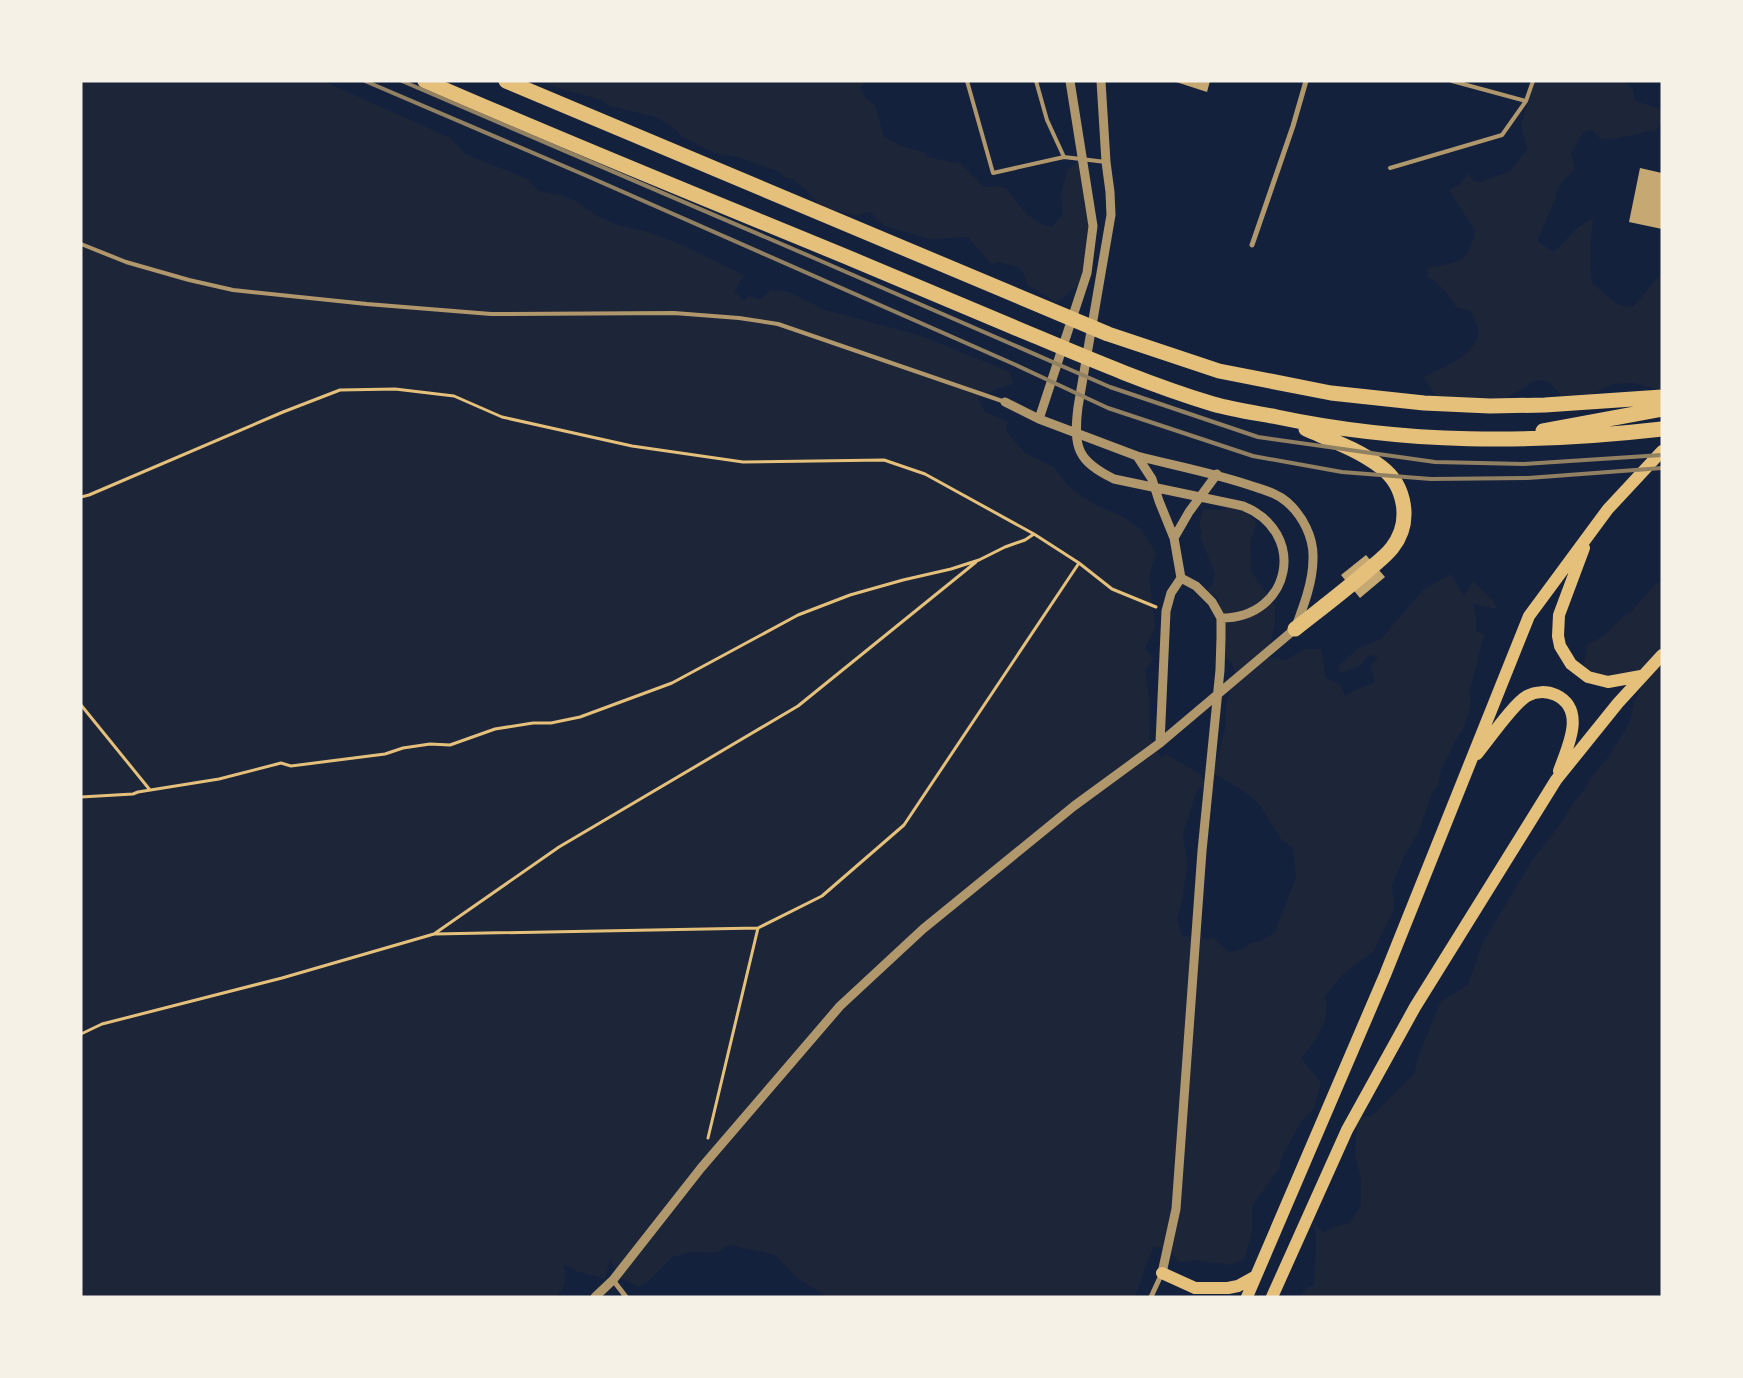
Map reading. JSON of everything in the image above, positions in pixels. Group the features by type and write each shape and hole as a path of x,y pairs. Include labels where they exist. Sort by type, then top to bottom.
{"highway":[{"path":"424,81 542,132 1152,384 1217,405 1366,433 1424,438 1594,437 1662,429"},
{"path":"506,81 1108,334 1219,371 1331,394 1424,403 1518,406 1662,397"},
{"path":"1503,439 1662,409"},
{"path":"1284,419 1348,448 1380,466 1396,482 1402,498 1404,516 1403,527 1392,548 1360,577 1295,629"}],"main road":[{"path":"1247,1297 1385,974 1529,616 1608,509 1662,452"},
{"path":"1589,534 1559,615 1558,636 1560,646 1571,664 1588,677 1608,682 1641,676"},
{"path":"1272,1297 1347,1130 1415,1007 1556,780 1618,702 1662,656"},
{"path":"1468,765 1521,700 1535,693 1551,693 1564,701 1572,714 1573,722 1573,730 1556,780"},
{"path":"1162,1273 1197,1292 1243,1284 1256,1276"}],"street":[{"path":"1039,419 1087,274 1093,226 1070,81"},
{"path":"1101,81 1106,162 1110,192 1110,215 1078,407 1076,436 1078,446 1089,464 1097,471 1114,479 1243,506 1262,515 1270,522 1284,551 1283,572 1278,587 1269,600 1252,612 1242,616 1221,618"},
{"path":"1252,245 1293,126 1306,81"},
{"path":"595,1297 613,1280 701,1168 840,1006 923,929 1074,806 1160,743 1295,629 1302,608 1313,559 1312,546 1303,522 1286,501 1275,494 1217,474 1137,456 1039,419 1005,402"},
{"path":"1137,456 1152,479 1174,538 1182,578 1196,586 1212,602 1221,618 1220,670 1202,851 1176,1209 1162,1273 1152,1297"},
{"path":"1174,538 1189,512 1217,474"},
{"path":"1160,743 1166,611 1171,592 1182,578"},
{"path":"613,1280 626,1297"}],"lane":[{"path":"967,81 993,173 1064,158 1106,162"},
{"path":"1036,81 1046,120 1064,158"},
{"path":"1452,81 1526,101"},
{"path":"1390,168 1502,135 1526,101 1533,81"},
{"path":"81,244 126,262 189,280 243,291 491,314 674,313 748,319 778,324 1005,402"}],"path":[{"path":"81,496 89,495 283,412 340,390 395,390 454,396 502,418 641,447 743,462 884,460 925,474 1034,534 1079,563 1112,589 1166,611"},
{"path":"81,797 98,795 117,796 227,778 281,763 291,766 384,754 402,748 430,744 450,745 495,729 533,722 551,723 580,717 672,683 798,615 850,596 979,560 1005,547 1025,540 1034,534"},
{"path":"434,934 559,848 798,706 979,560"},
{"path":"81,1034 102,1024 282,978 434,934 758,928 822,896 904,825 1079,563"},
{"path":"81,705 150,791"},
{"path":"708,1139 758,928"}],"shaded area":[{"path":"81,81 323,81 451,138 465,154 528,179 539,191 561,195 578,202 599,217 618,225 645,231 680,244 744,275 734,292 738,293 742,301 749,296 760,299 771,290 789,292 825,310 919,335 1010,372 1013,384 996,389 978,399 985,412 1008,422 1006,431 1025,453 1054,467 1069,487 1097,506 1122,516 1142,530 1156,553 1149,577 1155,627 1145,649 1154,659 1145,670 1150,702 1149,736 1161,757 1166,754 1200,774 1206,785 1197,790 1183,833 1187,863 1183,896 1177,920 1183,937 1201,933 1204,940 1213,937 1229,952 1243,949 1251,943 1261,941 1275,932 1296,877 1293,848 1281,839 1259,804 1245,792 1213,773 1225,729 1226,705 1235,674 1232,663 1216,649 1220,634 1218,596 1203,592 1212,586 1215,574 1200,536 1202,532 1199,523 1203,509 1223,510 1230,505 1243,510 1256,522 1250,544 1251,571 1275,606 1275,624 1267,656 1286,660 1304,649 1321,649 1326,678 1341,685 1345,697 1375,682 1370,666 1378,657 1369,655 1360,666 1341,673 1338,666 1357,649 1381,639 1423,590 1451,574 1464,596 1473,581 1493,600 1497,609 1473,604 1476,616 1476,632 1484,634 1469,694 1471,703 1464,728 1452,746 1441,769 1438,786 1432,793 1418,834 1405,854 1392,885 1394,909 1373,952 1342,975 1325,996 1326,1013 1321,1029 1301,1058 1321,1083 1314,1108 1301,1122 1282,1156 1279,1169 1252,1206 1252,1232 1245,1258 1232,1265 1193,1260 1179,1263 1168,1252 1153,1247 1133,1297 828,1297 797,1278 775,1255 729,1245 717,1253 692,1252 672,1257 648,1282 638,1287 621,1278 610,1260 605,1279 576,1271 564,1264 564,1285 556,1297 81,1297"},
{"path":"544,81 867,81 860,88 866,98 875,105 884,137 904,147 924,152 928,157 961,164 984,187 1000,186 1008,189 1026,213 1038,222 1052,227 1063,213 1061,193 1068,169 1081,159 1087,190 1083,203 1093,221 1083,284 1069,291 1064,298 1056,302 1027,285 1025,276 1019,267 997,262 992,265 968,237 930,239 885,226 870,212 856,216 820,206 793,179 786,178 780,172 738,157 714,153 681,136 678,131 656,117 609,106 602,100 555,87"},
{"path":"1532,81 1625,81 1633,90 1635,101 1662,109 1662,123 1656,130 1601,140 1592,130 1583,132 1571,153 1575,170 1564,179 1557,190 1555,200 1537,241 1554,252 1576,229 1593,218 1590,254 1592,283 1617,304 1633,307 1662,272 1662,389 1658,390 1635,383 1613,384 1577,402 1563,398 1549,382 1536,380 1496,405 1469,413 1437,398 1424,377 1467,353 1477,338 1478,330 1471,311 1456,307 1444,290 1428,277 1427,268 1460,260 1469,250 1472,242 1475,231 1449,190 1459,185 1468,173 1472,180 1481,182 1510,171 1527,149 1521,125 1533,87"},
{"path":"1662,581 1662,1297 1299,1297 1306,1288 1314,1286 1316,1247 1314,1224 1323,1233 1332,1227 1349,1223 1361,1206 1361,1178 1355,1154 1357,1129 1351,1120 1356,1117 1371,1116 1414,1074 1420,1052 1441,1001 1468,985 1483,942 1533,859 1561,823 1593,775 1609,756 1629,724 1634,703 1644,682 1609,680 1583,668 1588,644 1602,637 1632,611 1654,585"}],"building":[{"path":"1173,81 1210,81 1207,92"},
{"path":"1640,168 1662,173 1662,229 1629,222"},
{"path":"1366,555 1385,577 1360,598 1341,575"}],"railway":[{"path":"365,81 587,176 1016,365 1108,408 1253,456 1342,472 1431,479 1528,478 1662,468"},
{"path":"402,81 1110,387 1258,437 1435,462 1524,464 1662,455"}]}
